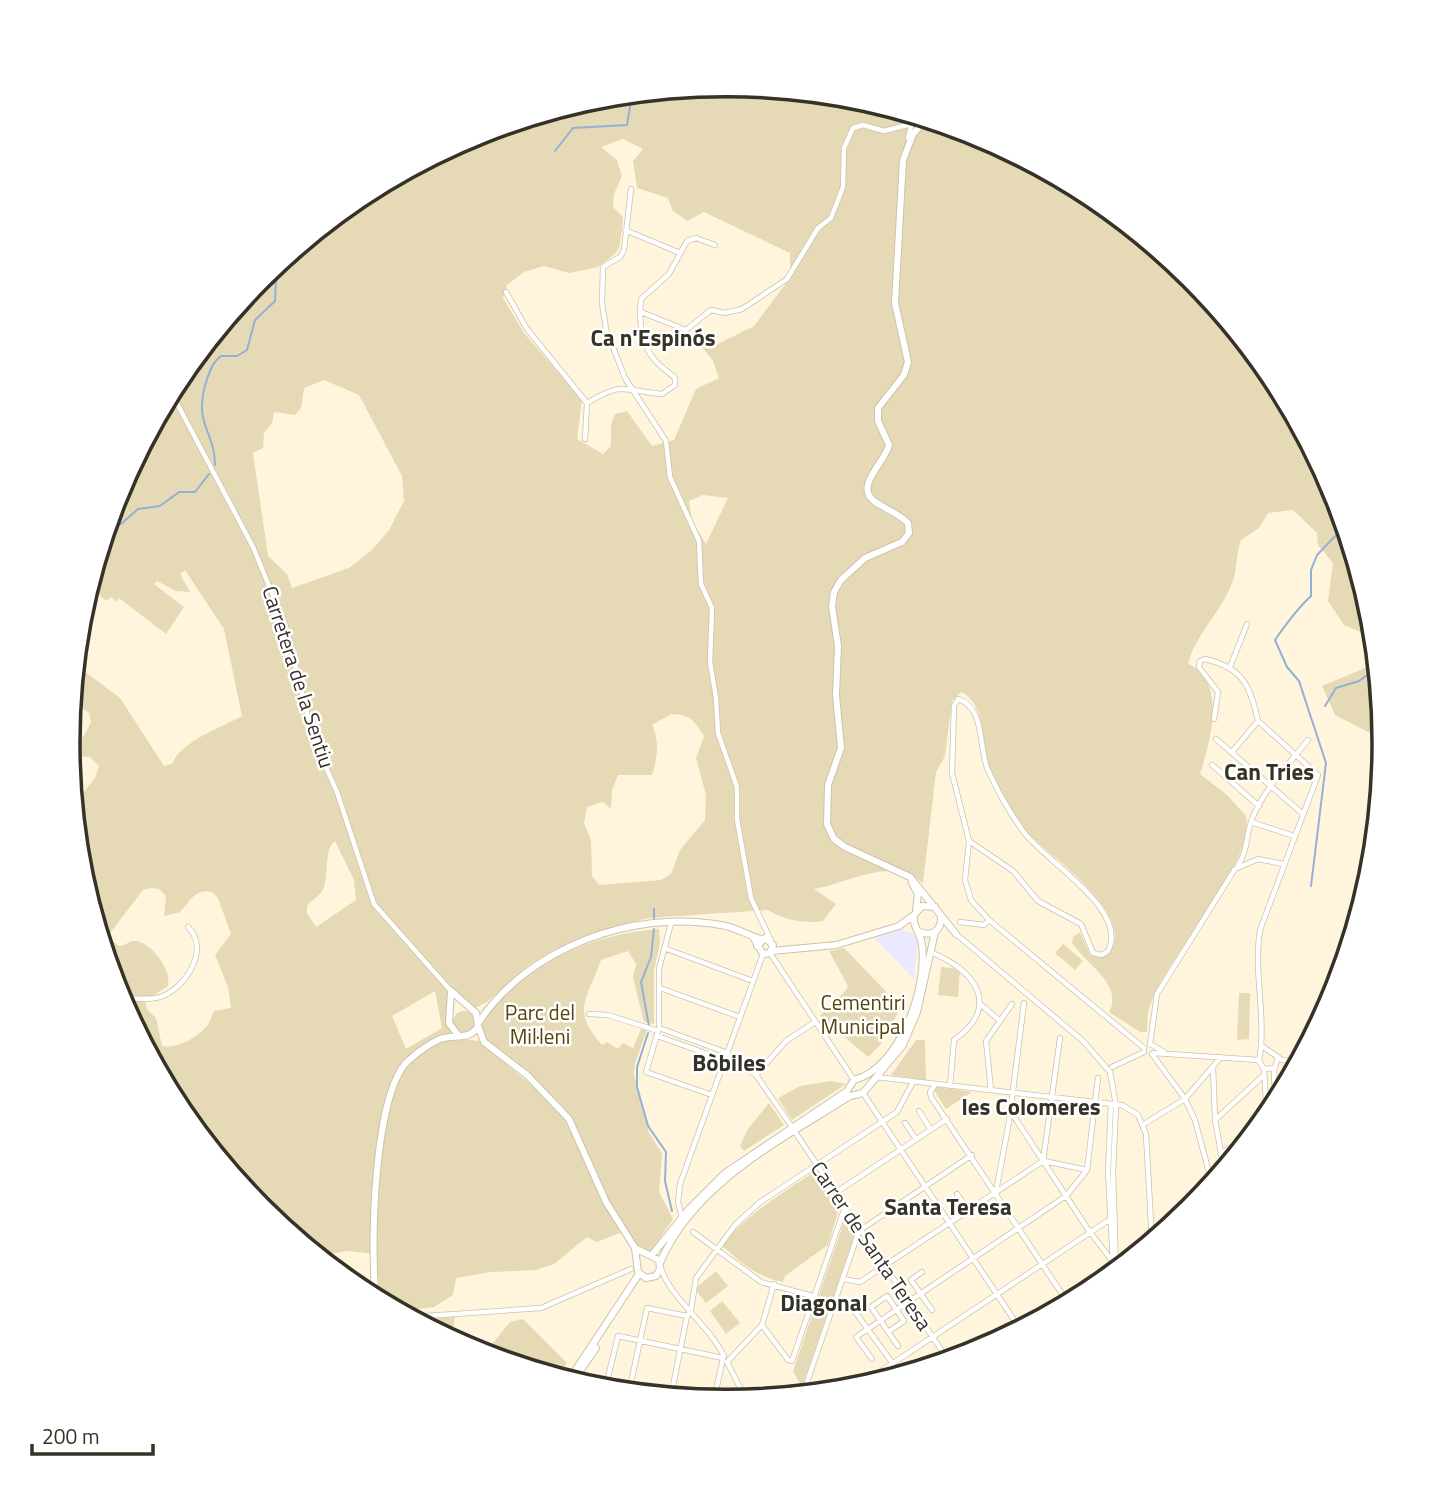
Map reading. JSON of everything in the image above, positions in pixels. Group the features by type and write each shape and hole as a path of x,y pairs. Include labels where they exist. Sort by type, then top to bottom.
{"main road":[{"path":"859,1087 891,1054 909,1019 922,957 915,913 917,890 908,879 843,849 831,839 824,824 826,784 839,750 831,592 839,579 858,561 900,541 906,530 900,519 870,502 865,488 868,476 886,449 886,440 875,421 876,408 902,373 906,362 895,326 892,302 901,164 914,127"},
{"path":"914,127 904,160 895,296 896,321 908,356 907,369 878,408 878,421 889,445 870,477 868,489 873,501 908,523 909,533 902,542 865,558 841,580 834,592 832,606 838,646 836,695 841,748 828,785 826,808 830,831 838,842 905,873 955,932"},
{"path":"469,1035 492,1002 512,983 560,951 600,935 658,923 720,924 770,948 835,945 899,926 927,905 942,916 960,922 955,932"},
{"path":"576,1371 637,1268 725,1173 876,1077 895,1057 911,1029 929,952 942,916"},
{"path":"899,926 926,934 937,931 955,932"},
{"path":"758,940 770,948"},
{"path":"451,991 450,1020 453,1031 460,1036"},
{"name":"Carretera de la Sentiu","path":"451,991 471,1009"},
{"path":"439,1040 460,1007 471,1009 492,1002"},
{"path":"471,1009 484,1042"},
{"path":"375,1285 373,1220 388,1101 403,1065 439,1040 469,1035 484,1042 527,1075 561,1107 606,1202 635,1248 637,1268 649,1279"},
{"path":"578,1372 649,1279 659,1273 660,1265 681,1228 709,1195 735,1172 793,1130"},
{"path":"635,1248 660,1265"}],"street":[{"path":"641,312 686,330 710,310 725,313 742,309 780,285 792,273 818,228 831,218 843,187 842,157 851,130 860,125 884,131 899,126 914,127"},
{"path":"631,190 622,254 603,267 602,303 606,329 617,362 666,441 670,477 699,541 701,584 712,608 710,662 718,733 737,787 737,819 751,898 766,930 770,948 815,1022 1014,1321"},
{"path":"625,230 680,253"},
{"path":"587,403 617,388 665,394 676,381 651,356 640,328 643,296 669,274 685,242 691,238 715,245"},
{"path":"506,292 527,329 587,403 585,439"},
{"name":"Carretera de la Sentiu","path":"178,403 253,547 286,627 313,738 337,792 374,904 451,991"},
{"path":"1230,667 1247,624"},
{"path":"1214,719 1218,692 1199,663 1205,659 1230,667 1250,691 1258,721 1317,771 1317,778 1266,907 1258,945 1261,1045 1259,1058 1264,1072 1266,1098"},
{"path":"970,845 1013,871 1038,901 1081,924 1093,953 1101,955 1108,951 1112,935 1104,910 1024,833 987,768 974,715 957,699 953,713 952,773 970,845 965,872 971,901 989,920 1144,1050 1153,1050"},
{"path":"1231,752 1258,721"},
{"path":"1216,739 1303,814"},
{"path":"1209,1172 1203,1141 1185,1099 1153,1050 1157,995 1246,851 1251,822 1270,786 1308,740"},
{"path":"1212,765 1259,806"},
{"path":"1251,822 1294,835"},
{"path":"1236,869 1258,859 1283,864"},
{"path":"960,922 984,925 989,920"},
{"path":"671,923 664,948 658,1032 646,1072 712,1095"},
{"path":"133,998 160,998 177,989 200,946 198,936 188,927"},
{"path":"758,940 766,930"},
{"path":"955,932 1083,1041 1110,1069 1114,1103 1113,1261"},
{"path":"664,948 754,981"},
{"path":"682,1218 678,1202 680,1184 740,1017 770,948"},
{"path":"929,952 953,961 964,970 978,990 978,1015 967,1032 954,1040 950,1086"},
{"path":"660,988 740,1017"},
{"path":"979,1003 999,1020"},
{"path":"996,1191 1010,1112 1024,1003"},
{"path":"991,1090 985,1043 1012,1004"},
{"name":"Carrer de Santa Teresa","path":"589,1014 608,1015 726,1056 756,1076 942,1352"},
{"path":"756,1076 786,1041 815,1022"},
{"path":"843,1279 860,1282 1043,1161 1046,1156 1060,1038"},
{"path":"1261,1045 1267,1051 1289,1061"},
{"path":"1110,1069 1144,1050 1259,1058 1267,1051"},
{"path":"1144,1124 1185,1099 1221,1056"},
{"path":"1275,1084 1277,1056"},
{"path":"1215,1120 1264,1072 1287,1065"},
{"path":"1213,1066 1215,1120 1222,1157"},
{"path":"876,1077 1114,1103 1133,1109 1144,1124 1151,1230"},
{"path":"872,1359 856,1337 1066,1196 1087,1170 1098,1078"},
{"path":"673,1387 696,1278 716,1248 759,1203 897,1112 913,1082"},
{"path":"936,1085 930,1092 1063,1294"},
{"path":"919,1111 931,1130"},
{"path":"1010,1112 1089,1231 1112,1261"},
{"path":"835,1193 947,1119"},
{"path":"905,1123 916,1139"},
{"path":"1221,1154 1228,1149"},
{"path":"809,1383 861,1229 971,1155"},
{"path":"1043,1161 1087,1170"},
{"path":"957,1194 968,1210"},
{"path":"762,1325 788,1360 792,1361 845,1206"},
{"path":"882,1370 1112,1217"},
{"path":"1112,1217 1114,1260"},
{"path":"693,1232 761,1282 816,1297"},
{"path":"660,1265 665,1281 691,1310 725,1359 741,1389"},
{"path":"429,1316 541,1308 637,1268"},
{"path":"922,1272 911,1280 932,1310"},
{"path":"649,1279 665,1281"},
{"path":"716,1389 725,1359 762,1325 774,1284"},
{"path":"888,1332 904,1321 887,1296 871,1307 880,1321 898,1346"},
{"path":"836,1298 848,1302 895,1367"},
{"path":"631,1381 648,1308 687,1316"},
{"path":"607,1378 614,1341 621,1336 725,1359"}],"shaded area":[{"path":"901,930 913,933 918,942 914,979 874,938"}],"green space":[{"path":"684,98 769,98 853,109 934,131 974,146 1050,184 1120,230 1152,257 1212,317 1264,384 1286,420 1306,457 1338,535 1363,633 1344,625 1328,601 1333,563 1318,545 1317,533 1293,510 1268,513 1259,528 1241,540 1230,588 1196,644 1188,664 1200,672 1208,684 1212,698 1211,730 1200,774 1227,795 1246,816 1245,837 1224,885 1160,985 1149,1009 1147,1032 1140,1032 1109,1012 1112,993 1108,984 1072,943 1073,937 1080,932 1090,955 1106,956 1115,941 1113,925 1089,889 1026,831 1010,809 988,766 979,714 969,697 961,692 952,701 945,756 936,772 923,883 910,875 884,871 814,889 836,904 823,921 795,920 768,910 648,918 592,933 553,950 530,964 487,1002 475,1008 451,989 448,1009 453,1037 478,1041 548,1099 566,1122 620,1233 597,1242 587,1237 554,1264 536,1270 491,1272 456,1278 453,1295 434,1307 416,1309 380,1287 376,1254 346,1251 332,1255 270,1200 241,1169 189,1102 147,1029 112,941 119,946 134,941 141,942 159,958 167,972 168,986 145,1001 147,1009 156,1018 162,1046 174,1046 198,1035 209,1023 214,1011 231,1008 228,987 215,955 231,934 218,898 212,892 197,894 180,912 164,916 166,896 159,889 151,888 143,890 110,933 112,939 93,869 86,827 83,794 95,778 99,766 90,757 81,757 80,741 91,722 89,713 82,708 85,672 120,698 164,766 172,764 193,741 242,716 224,629 185,570 180,574 190,592 176,591 157,581 154,584 184,607 166,634 119,598 116,602 111,597 106,601 99,594 115,535 147,457 189,384 241,317 270,286 333,230 404,184 441,164 519,131 600,109 642,103","holes":["623,139 643,149 633,161 637,188 668,198 673,211 687,221 704,212 790,253 790,278 754,326 716,345 702,330 692,334 713,361 719,378 696,389 674,440 652,446 627,411 615,414 611,425 611,446 603,454 577,439 582,400 524,333 503,298 507,285 524,272 544,266 569,273 598,267 615,254 620,245 623,217 613,207 614,194 622,176 617,160 601,147","324,380 359,395 402,476 404,501 389,530 372,550 349,568 292,588 287,574 268,556 253,453 263,448 264,433 272,423 274,412 295,415 301,408 304,388","703,495 728,498 706,544 692,521 689,501","671,714 683,716 691,719 704,736 696,758 706,795 705,820 680,850 671,874 661,880 599,885 592,876 591,840 584,823 587,807 603,802 611,809 612,790 618,775 652,775 657,750 652,725","335,841 354,880 356,900 316,927 307,913 307,906 324,888 332,844","435,991 442,1028 406,1049 392,1016"]},
{"path":"1368,667 1372,734 1335,715 1322,686"},
{"name":"Parc del Mil·leni","path":"659,929 660,943 654,971 654,1024 644,1022 633,977 636,964 628,951 601,960 587,994 584,1012 592,1033 602,1045 607,1042 618,1049 623,1043 633,1048 641,1029 647,1030 635,1063 634,1075 649,1133 662,1153 659,1192 673,1219 653,1249 648,1252 635,1243 613,1210 568,1113 548,1092 489,1044 481,1032 486,1014 493,1006 540,967 597,941"},
{"path":"1063,944 1083,961 1075,970 1055,953"},
{"name":"Cementiri Municipal","path":"844,948 901,1007 881,1044 868,1057 820,1016 848,986 829,951"},
{"path":"941,967 960,969 958,997 938,995"},
{"path":"1239,993 1250,993 1249,1039 1237,1040"},
{"path":"464,1011 472,1014 475,1022 472,1030 464,1033 456,1030 453,1022 456,1014"},
{"path":"916,1040 925,1040 926,1080 891,1075"},
{"path":"832,1081 846,1084 792,1120 778,1098 800,1086"},
{"path":"938,1087 972,1092 946,1109 934,1090"},
{"path":"769,1103 784,1125 744,1151 740,1146 748,1129"},
{"path":"811,1174 817,1177 839,1209 828,1245 785,1276 783,1282 756,1272 721,1245 752,1215"},
{"path":"846,1216 856,1231 803,1384 800,1384 793,1371"},
{"path":"716,1271 728,1286 706,1303 695,1289"},
{"path":"722,1301 740,1323 726,1334 710,1311"},
{"path":"455,1317 453,1328 441,1322 434,1318"},
{"path":"523,1319 567,1363 563,1368 492,1345 510,1322"}],"waterway":[{"path":"555,151 573,128 627,125 630,105"},
{"path":"215,465 202,407 207,379 221,356 237,356 247,350 255,320 275,301 276,281"},
{"path":"119,524 138,509 160,506 179,492 195,492 209,474"},
{"path":"1321,491 1326,504"},
{"path":"1311,886 1326,763 1299,681 1287,667 1275,640 1311,596 1311,570 1317,555 1337,534"},
{"path":"1325,706 1336,688 1359,681 1368,674"},
{"path":"654,909 654,919"},
{"path":"649,1026 641,982 651,957 654,929"},
{"path":"648,1033 637,1067 637,1087 648,1126 666,1152 665,1181 672,1211"}],"district":[{"name":"Ca n'Espinós","path":"653,338"},
{"name":"Can Tries","path":"1269,772"},
{"name":"Bòbiles","path":"729,1063"},
{"name":"les Colomeres","path":"1031,1107"},
{"name":"Santa Teresa","path":"948,1207"},
{"name":"Diagonal","path":"824,1303"}]}
